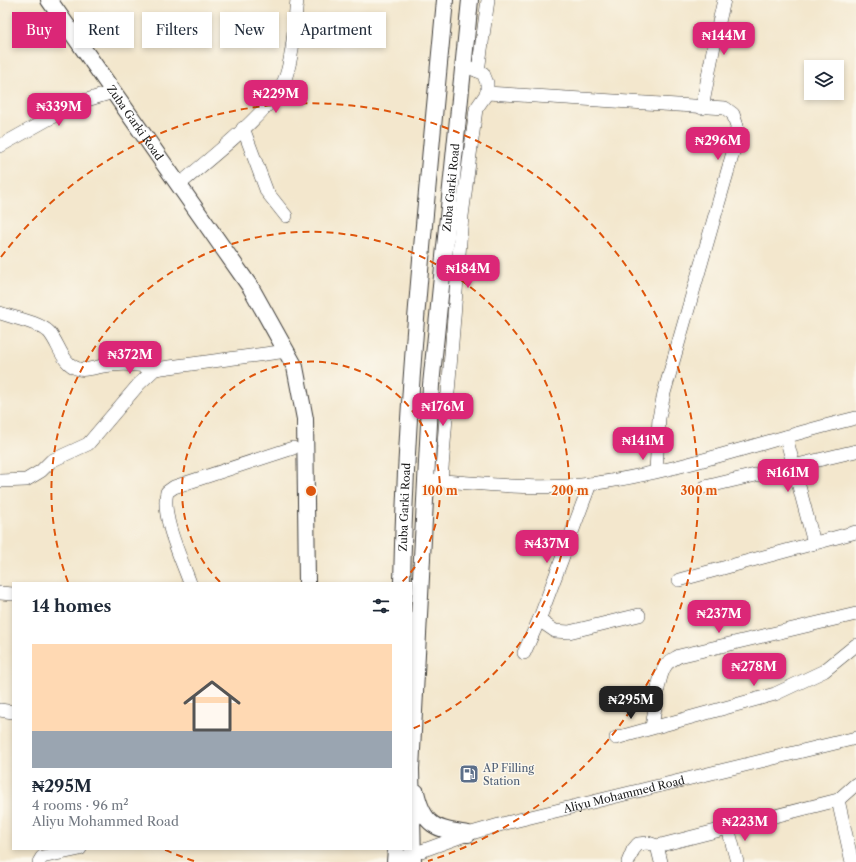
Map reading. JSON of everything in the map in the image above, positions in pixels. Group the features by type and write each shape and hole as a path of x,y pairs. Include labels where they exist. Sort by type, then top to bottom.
{"main road":[{"name":"Zuba Garki Road","path":"49,0 251,288 295,367 305,419 306,582"},
{"name":"Zuba Garki Road","path":"402,582 404,484 426,205 445,0"},
{"name":"Zuba Garki Road","path":"412,756 433,481 431,385 471,69 470,0"},
{"path":"412,773 420,807 432,825 441,830 468,834"},
{"name":"Zuba Garki Road","path":"412,814 413,858"}],"street":[{"path":"179,185 269,103 285,76 297,0"},
{"path":"488,0 471,69 483,73 487,83 487,92 476,109 462,216 433,481 540,486 590,484 656,471 856,418"},
{"path":"702,108 724,0"},
{"path":"0,146 77,103 113,92"},
{"path":"487,92 702,108 724,108 733,114 737,126 736,142 664,393 659,418 656,471"},
{"path":"243,128 267,192 286,216"},
{"path":"0,313 42,326 49,332 64,357 72,366 80,370 139,363 155,369 287,351"},
{"path":"0,481 26,480 41,471 51,461 88,444 139,384 155,369"},
{"path":"786,436 814,543"},
{"path":"190,582 169,522 166,508 167,492 174,487 293,448"},
{"path":"705,487 856,451"},
{"path":"524,653 539,620 590,484"},
{"path":"679,580 856,532"},
{"path":"0,593 12,594"},
{"path":"652,727 660,681 665,666 671,660 679,656 856,614"},
{"path":"539,620 555,631 569,632 639,615"},
{"path":"616,738 775,694 824,671 856,645"},
{"path":"0,710 12,712"},
{"name":"Aliyu Mohammed Road","path":"394,858 413,858 468,834 513,821 856,738"},
{"path":"628,862 633,850 638,844 648,843 657,846 838,800 856,784"},
{"path":"838,800 852,862"},
{"path":"728,828 737,862"},
{"path":"657,846 661,862"},
{"path":"39,862 42,857 75,850"}],"place":[{"name":"AP Filling Station","path":"469,774"}]}
